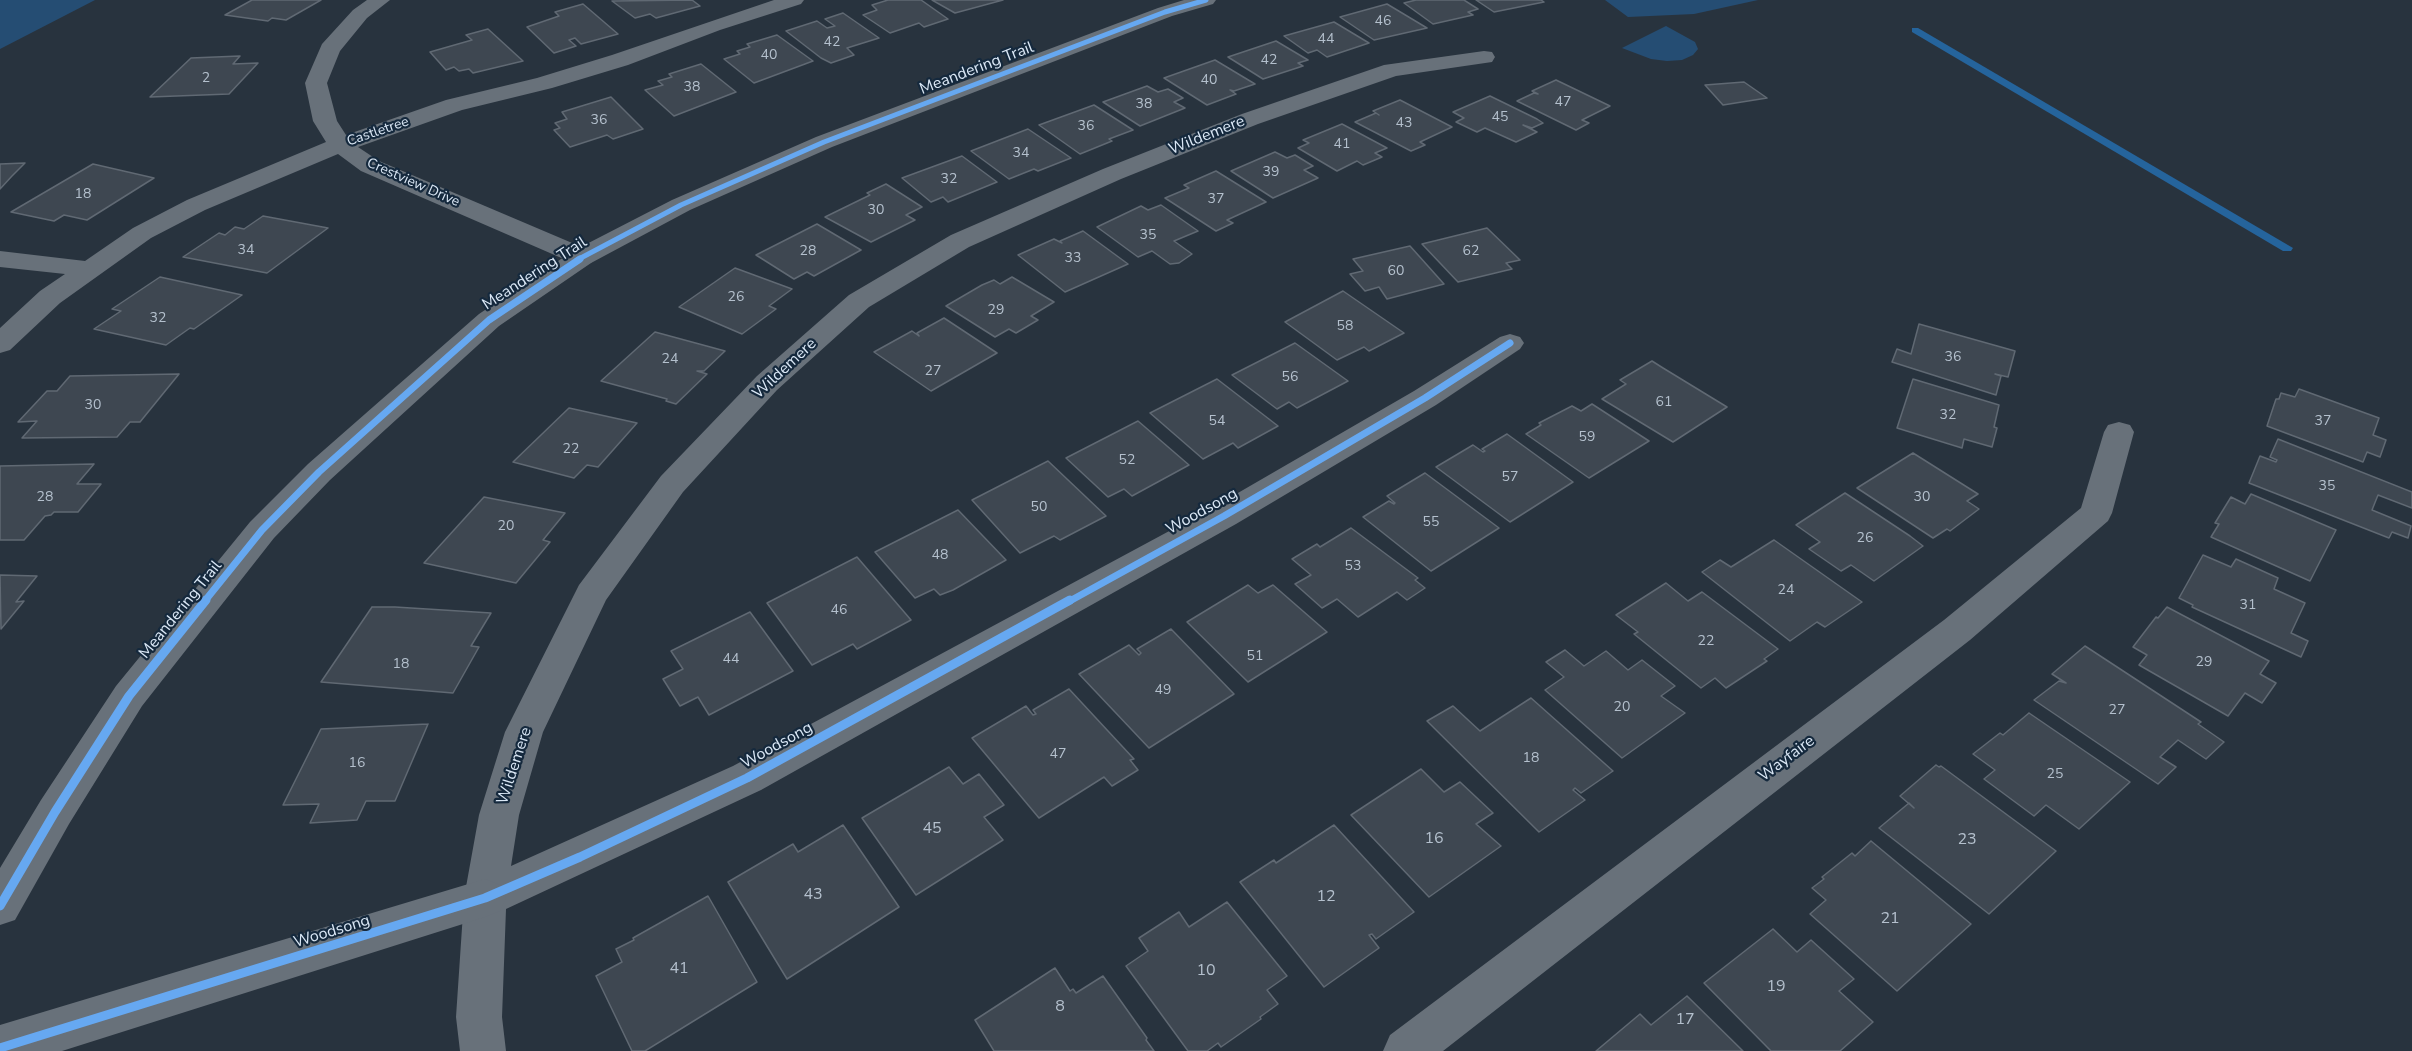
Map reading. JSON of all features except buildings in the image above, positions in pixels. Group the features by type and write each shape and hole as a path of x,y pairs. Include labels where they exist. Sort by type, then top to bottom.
{"street":[{"name":"Crestview Drive","path":"380,0 360,14 330,49 316,82 325,121 340,145 370,166 582,257"},
{"name":"Castletree","path":"0,344 50,297 88,269 142,233 196,205 340,145 454,105 544,83 620,60 712,26 794,0"},
{"name":"Meandering Trail","path":"0,906 55,812 129,696 262,530 319,472 489,320 582,257 681,205 824,142 1165,12 1206,0"},
{"name":"Wildemere","path":"483,1051 479,1017 485,898 499,815 524,732 591,594 672,484 767,383 859,302 960,241 1112,174 1250,119 1392,70 1484,57"},
{"path":"0,258 88,269"},
{"name":"Woodsong","path":"0,1048 485,898 747,778 1224,516 1425,398 1510,343"},
{"name":"Wayfaire","path":"1406,1051 1957,630 2096,513 2119,432"}],"shaded area":[{"path":"0,0 95,0 0,49"},
{"path":"1605,0 1758,0 1694,14 1628,17"},
{"path":"1666,26 1695,42 1698,49 1693,55 1682,60 1667,61 1651,59 1622,48"}],"waterway":[{"path":"1915,30 2287,248"}],"cycle path":[{"path":"0,906 55,812 129,696 262,530 319,472 489,320 582,257 681,205 824,142 1165,12 1206,0"},
{"path":"0,1048 485,898 580,857 747,778 1224,516 1425,398 1510,343"}]}
